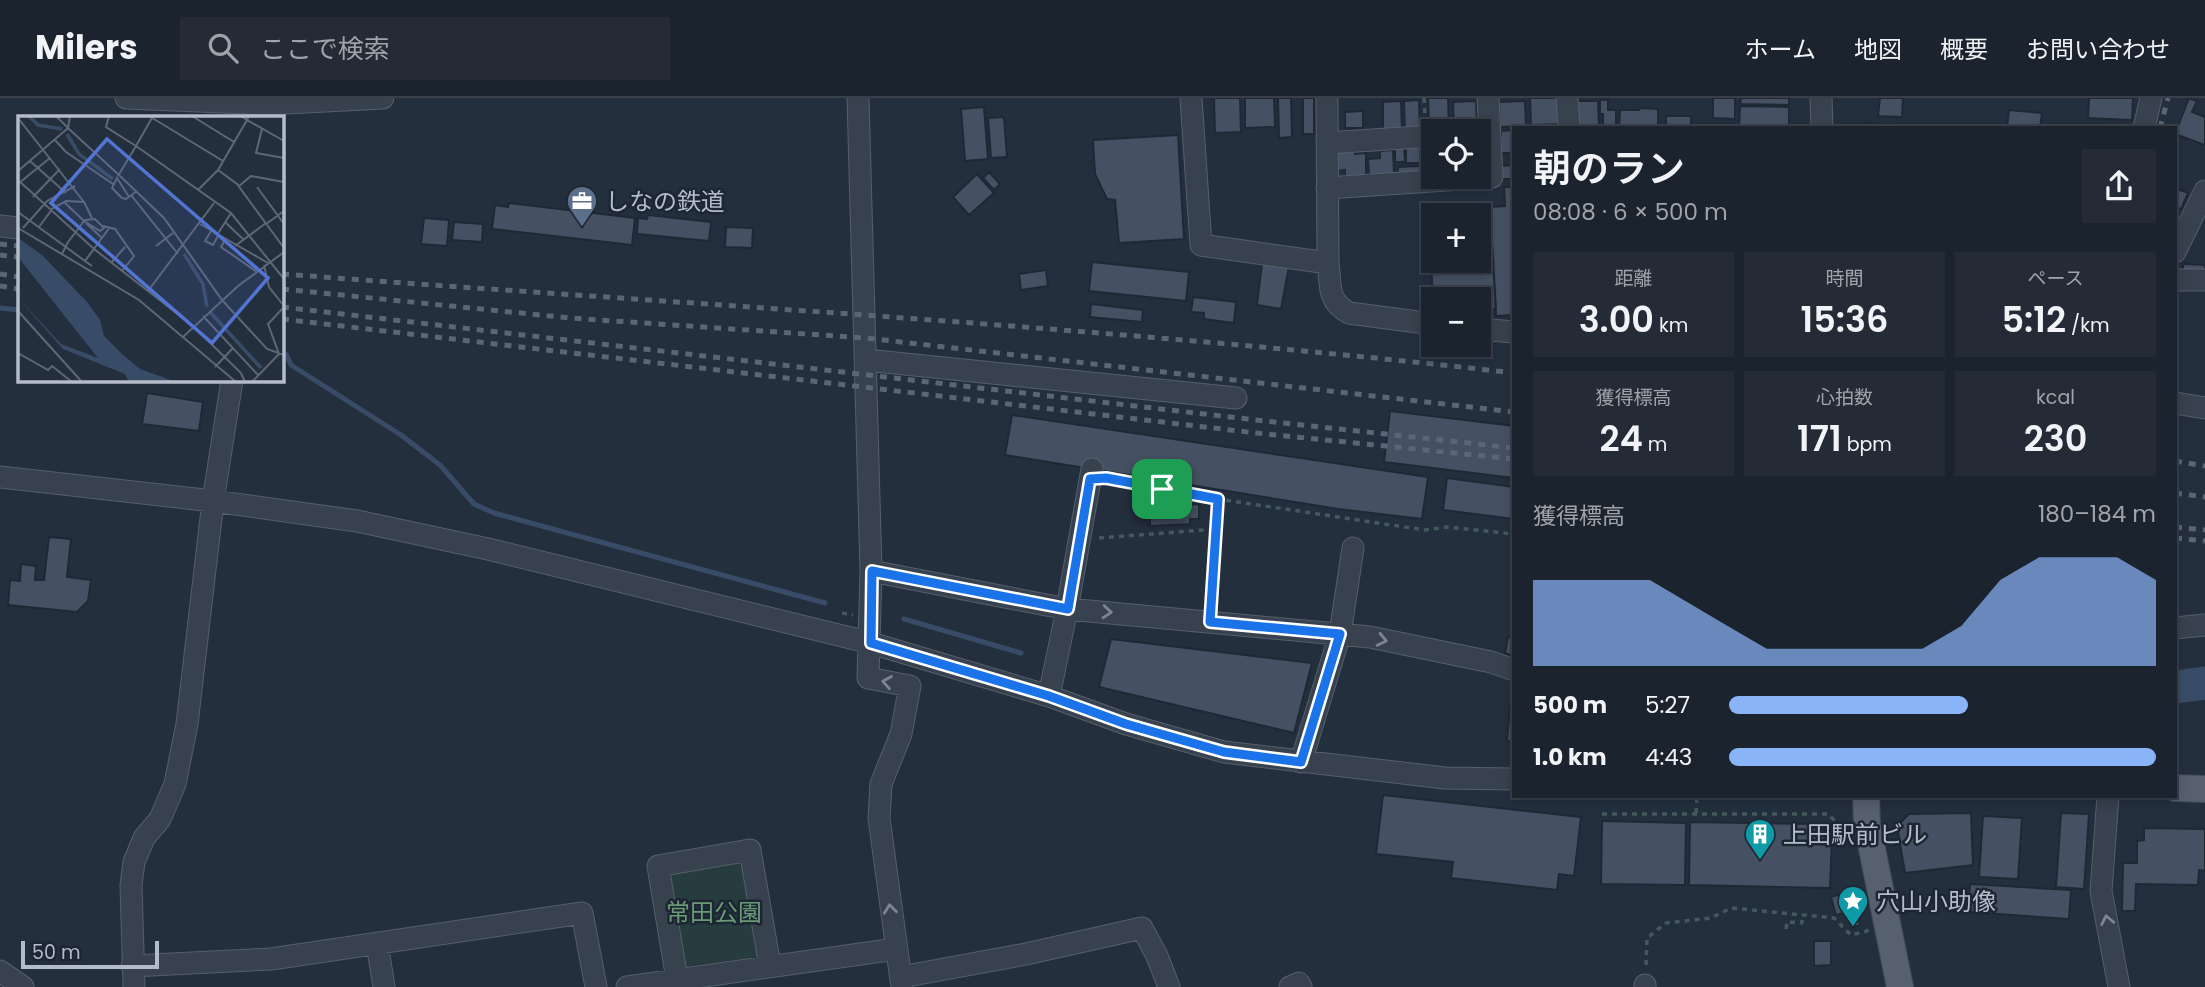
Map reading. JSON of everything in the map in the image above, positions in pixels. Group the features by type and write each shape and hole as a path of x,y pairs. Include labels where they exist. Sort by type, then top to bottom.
{"main road":[{"path":"2177,788 2205,789"},
{"path":"1866,798 1867,824 1900,987"}],"street":[{"path":"126,98 268,106 383,98"},
{"path":"858,98 872,571 868,678 909,686 901,734 881,784 879,818 895,949 902,982 1142,928 1169,987"},
{"path":"1191,98 1201,245 1328,262"},
{"path":"1328,98 1328,262 1332,299 1349,313 1421,322"},
{"path":"1486,119 1488,98"},
{"path":"1567,98 1569,126"},
{"path":"1821,98 1822,126"},
{"path":"2144,126 2151,98"},
{"path":"1327,143 1421,136"},
{"path":"1327,188 1421,182"},
{"path":"2177,247 2205,191"},
{"path":"0,226 18,228"},
{"path":"2177,281 2205,280"},
{"path":"1491,329 1512,332"},
{"path":"866,360 1236,398"},
{"path":"232,382 213,501 187,724 175,784 160,819 144,838 134,862 131,885 133,977 582,914 596,987"},
{"path":"2177,403 2205,408"},
{"path":"1049,696 1068,609 1091,474"},
{"path":"0,477 213,501 357,521 488,549 871,643 1049,696 1126,724 1224,752 1445,778 1512,779"},
{"path":"1301,762 1340,634 1353,548"},
{"path":"872,571 1068,609 1370,637 1491,662 1512,669"},
{"path":"2177,628 2205,625"},
{"path":"2108,798 2101,891 2119,987"},
{"path":"686,981 658,866 750,850 771,966"},
{"path":"377,943 384,987"},
{"path":"627,987 686,981 895,949"},
{"path":"0,971 23,987"},
{"path":"1290,987 1299,983 1301,987"}],"path":[{"path":"1091,474 1218,499 1424,530 1447,527 1512,534"},
{"path":"1210,622 1218,499"},
{"path":"1094,539 1216,529"},
{"path":"1696,813 1697,798"},
{"path":"1602,814 1828,814 1848,834"},
{"path":"1848,894 1857,925"},
{"path":"1645,986 1647,938 1666,923 1711,918 1731,908 1834,918 1851,935 1867,931"},
{"path":"1786,929 1787,922 1802,923 1802,915"}],"green space":[{"name":"常田公園","path":"740,859 747,865 761,949 756,957 686,966 681,961 667,876 672,870"}],"building":[{"path":"1214,98 1240,98 1241,132 1215,133"},
{"path":"1245,98 1274,98 1275,127 1245,128"},
{"path":"1278,98 1291,98 1292,137 1279,138"},
{"path":"1303,98 1314,98 1314,134 1303,134"},
{"path":"1428,98 1448,98 1449,119 1429,119"},
{"path":"1530,98 1560,98 1560,124 1531,125"},
{"path":"1713,98 1735,98 1735,119 1713,118"},
{"path":"1741,98 1789,98 1789,105 1740,104"},
{"path":"1880,98 1903,98 1902,117 1878,116"},
{"path":"2089,98 2133,98 2132,120 2088,118"},
{"path":"2189,98 2197,101 2192,112 2205,117 2205,145 2177,135"},
{"path":"1419,100 1420,131 1405,132 1404,101"},
{"path":"1600,100 1608,100 1608,110 1616,110 1616,126 1603,126 1603,114 1600,114"},
{"path":"1401,101 1402,132 1383,133 1383,102"},
{"path":"1476,101 1477,119 1454,119 1453,102"},
{"path":"1525,101 1526,126 1500,127 1499,102"},
{"path":"1577,101 1598,101 1599,126 1578,126"},
{"path":"1740,106 1789,107 1789,126 1739,126"},
{"path":"984,107 988,159 965,161 961,109"},
{"path":"1658,109 1658,126 1619,126 1620,110"},
{"path":"2009,110 2042,113 2040,126 2007,126"},
{"path":"1363,111 1363,128 1345,128 1345,112"},
{"path":"1666,116 1691,116 1691,126 1666,126"},
{"path":"1004,117 1007,157 991,158 988,118"},
{"path":"1864,123 1896,125 1896,126 1864,126"},
{"path":"1512,130 1512,153 1501,153 1501,131"},
{"path":"1178,135 1184,239 1119,243 1115,200 1107,199 1095,174 1093,140"},
{"path":"1406,143 1421,143 1421,163 1406,163"},
{"path":"1395,144 1404,144 1405,162 1395,162"},
{"path":"1393,150 1394,174 1369,175 1368,159 1380,158 1380,151"},
{"path":"1355,151 1355,154 1366,153 1366,179 1345,180 1345,170 1338,171 1337,152"},
{"path":"1512,165 1512,179 1501,179 1501,166"},
{"path":"1421,166 1421,178 1398,178 1398,167"},
{"path":"989,172 1000,184 994,190 983,178"},
{"path":"977,174 994,193 969,215 953,197"},
{"path":"1504,187 1512,187 1512,315 1496,316 1491,207 1505,206"},
{"path":"2177,189 2188,193 2181,209 2177,208"},
{"path":"509,203 635,218 632,245 492,229 495,205 508,207"},
{"path":"648,215 711,222 709,241 637,234 638,218 647,219"},
{"path":"424,218 449,220 447,246 421,244"},
{"path":"454,222 483,224 482,242 452,240"},
{"path":"1491,224 1496,309 1491,309 1491,287 1432,287 1432,273 1491,273"},
{"path":"726,227 753,228 752,248 725,247"},
{"path":"1092,262 1189,272 1186,301 1089,291"},
{"path":"1262,263 1289,267 1281,309 1257,305"},
{"path":"2183,264 2205,265 2205,275 2183,274"},
{"path":"1046,270 1048,286 1021,290 1019,274"},
{"path":"1193,297 1236,302 1234,323 1204,319 1204,313 1191,312"},
{"path":"1091,304 1143,310 1142,322 1090,317"},
{"path":"147,393 203,402 199,431 142,424"},
{"path":"1390,411 1512,426 1512,478 1384,462"},
{"path":"1012,415 1428,477 1422,519 1338,509 1005,455"},
{"path":"1447,478 1512,487 1512,519 1443,510"},
{"path":"1199,504 1199,519 1190,519 1190,524 1150,526 1154,507"},
{"path":"49,537 71,539 67,577 91,580 88,601 77,612 8,605 10,580 20,581 21,564 36,566 35,580 44,580"},
{"path":"1508,637 1512,638 1512,655 1505,653"},
{"path":"1111,639 1312,663 1294,733 1099,687"},
{"path":"1510,705 1512,705 1512,741 1507,741"},
{"path":"1383,795 1581,817 1574,876 1559,874 1557,890 1451,878 1453,862 1376,854"},
{"path":"1971,813 1973,865 1905,873 1897,826 1909,814"},
{"path":"2061,813 2089,814 2084,889 2056,887"},
{"path":"1983,816 2022,818 2018,879 1979,877"},
{"path":"1602,821 1686,823 1685,885 1601,884"},
{"name":"上田駅前ビル","path":"1690,822 1816,824 1816,829 1824,829 1824,837 1832,837 1830,888 1689,885"},
{"path":"2144,828 2205,829 2205,871 2199,870 2198,885 2136,884 2135,911 2122,911 2123,863 2137,863 2137,841 2144,840"},
{"path":"1970,884 2071,890 2069,919 1968,912"},
{"path":"1851,891 1860,925 1852,927 1848,912 1836,915 1831,897"},
{"path":"1814,941 1831,941 1831,965 1814,966"}],"waterway":[{"path":"0,308 18,310"},
{"path":"286,354 291,365 401,435 440,465 474,504 494,513 825,603"},
{"path":"904,619 1021,653"},
{"path":"2177,687 2205,683"}],"railway":[{"path":"2161,126 2168,98"},
{"path":"0,244 18,246"},
{"path":"0,255 18,257"},
{"path":"0,274 18,277"},
{"path":"284,274 1052,329 1512,373"},
{"path":"0,286 18,289"},
{"path":"284,289 570,318 866,338 1512,412"},
{"path":"284,307 1512,448"},
{"path":"284,319 1256,433 1512,459"},
{"path":"2177,461 2205,466"},
{"path":"2177,493 2205,497"},
{"path":"2177,527 2205,530"},
{"path":"2177,538 2205,541"}],"place":[{"name":"しなの鉄道","path":"582,228"},
{"name":"上田駅前ビル","path":"1760,861"},
{"name":"穴山小助像","path":"1853,928"}],"route":[{"path":"1106,478 1162,489 1218,499 1210,622 1340,634 1301,762 1224,752 1126,724 1049,696 871,643 872,571 1068,609 1090,479 1106,478"}]}
